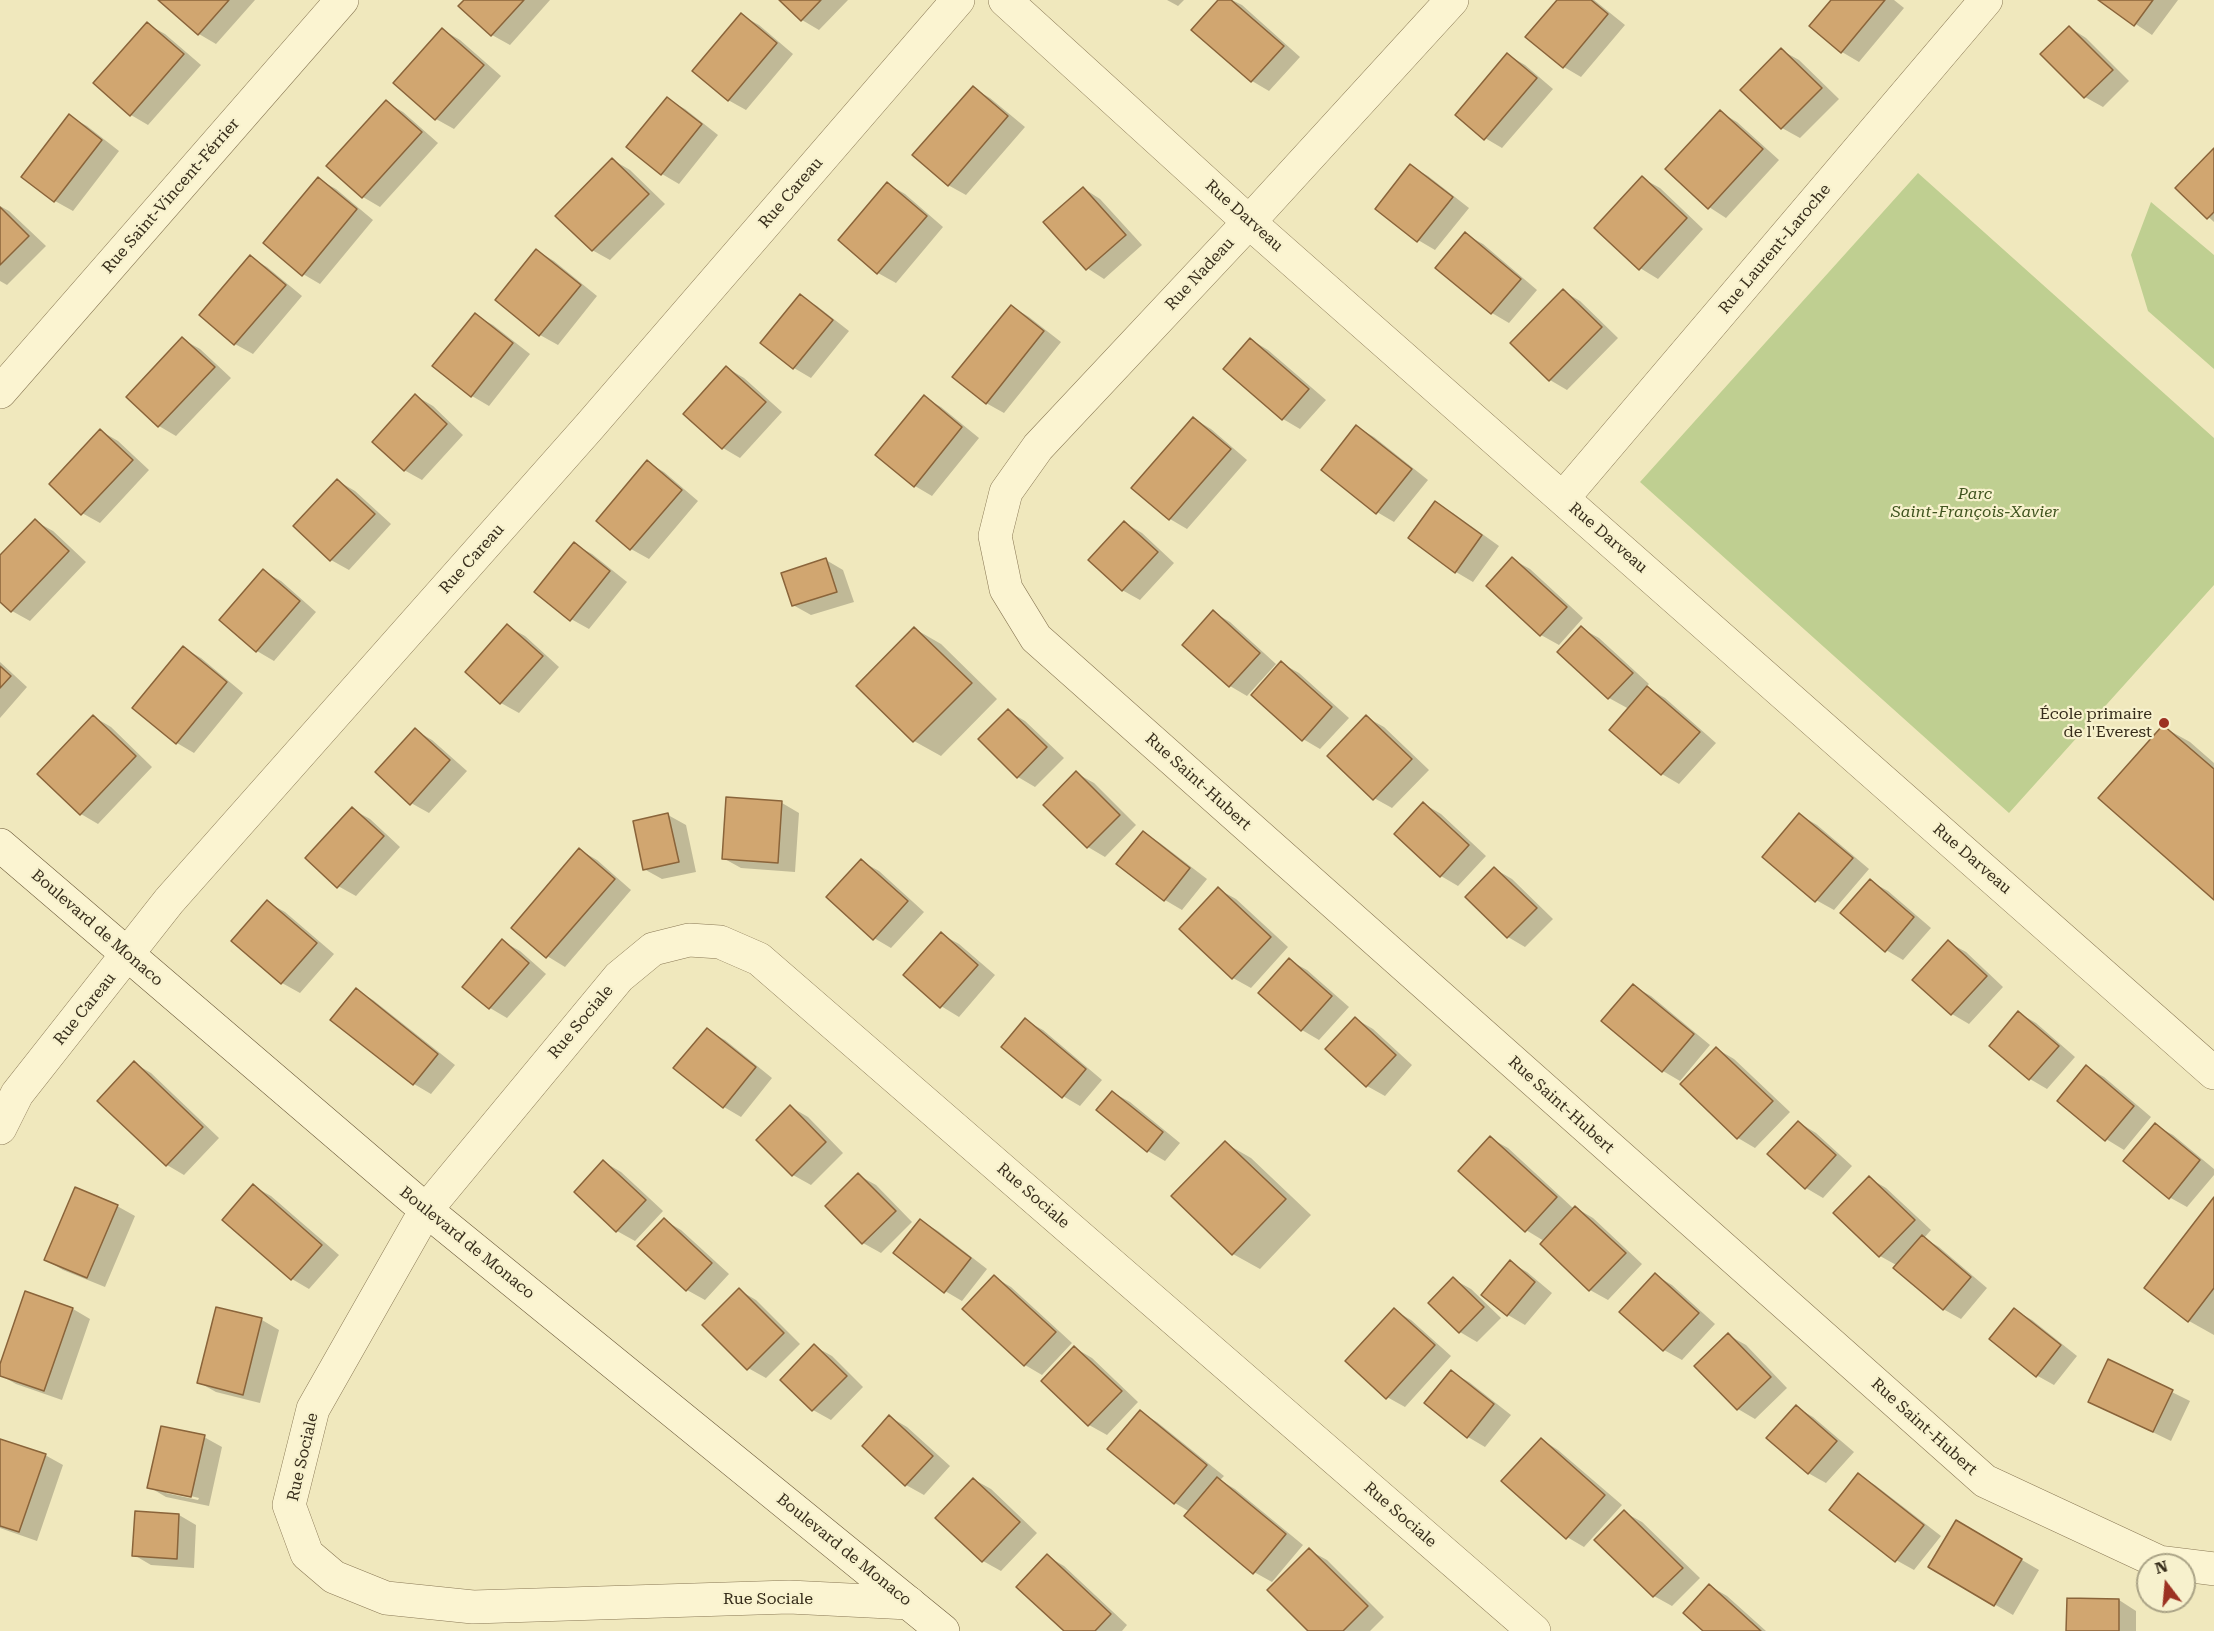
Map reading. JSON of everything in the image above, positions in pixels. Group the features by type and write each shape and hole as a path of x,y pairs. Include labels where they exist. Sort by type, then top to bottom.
{"street":[{"name":"Rue Saint-Vincent-Férrier","path":"0,393 342,0"},
{"name":"Rue Careau","path":"0,1128 17,1094 128,956 169,900 573,445 958,0"},
{"name":"Rue Darveau","path":"1005,0 1249,222 2214,1073"},
{"name":"Rue Nadeau","path":"995,536 1006,492 1038,447 1249,222 1452,0"},
{"name":"Rue Laurent-Laroche","path":"1563,498 1986,0"},
{"name":"Rue Saint-Hubert","path":"995,536 1006,589 1036,639 1985,1481 2159,1562 2214,1569"},
{"name":"Boulevard de Monaco","path":"0,845 426,1210 942,1631"},
{"name":"Rue Sociale","path":"909,1603 789,1597 474,1607 386,1598 334,1577 307,1554 289,1505 313,1409 426,1210 619,977 653,949 689,940 720,942 759,959 1534,1631"}],"green space":[{"name":"Parc Saint-François-Xavier","path":"1918,173 2214,438 2214,585 2009,813 1640,482"},
{"path":"2151,202 2214,255 2214,369 2148,311 2131,255"}],"building":[{"path":"158,0 229,0 198,35"},
{"path":"464,0 524,0 491,36 458,6"},
{"path":"779,0 821,0 801,21"},
{"path":"1218,0 1231,0 1284,46 1251,82 1191,30"},
{"path":"1557,0 1591,0 1608,14 1563,68 1525,37"},
{"path":"1831,0 1885,0 1841,53 1809,26"},
{"path":"2098,0 2153,0 2134,26"},
{"path":"741,13 777,43 728,101 692,71"},
{"path":"147,22 184,54 130,116 93,83"},
{"path":"2069,26 2113,70 2084,98 2040,54"},
{"path":"442,28 484,65 435,120 393,83"},
{"path":"1781,48 1822,88 1781,129 1740,90"},
{"path":"1507,53 1537,78 1484,140 1455,115"},
{"path":"973,86 1008,116 948,186 912,155"},
{"path":"667,97 702,124 661,175 626,147"},
{"path":"386,100 422,132 362,198 326,166"},
{"path":"1720,110 1763,149 1708,209 1665,169"},
{"path":"69,114 102,140 54,202 21,177"},
{"path":"2214,148 2214,212 2207,219 2175,188"},
{"path":"612,158 649,194 592,251 555,216"},
{"path":"1410,164 1453,197 1417,242 1375,209"},
{"path":"1642,176 1687,218 1639,270 1594,228"},
{"path":"318,177 357,209 302,276 263,243"},
{"path":"887,182 927,216 877,274 838,240"},
{"path":"1083,187 1126,235 1086,270 1043,222"},
{"path":"0,207 29,236 0,265"},
{"path":"1465,232 1521,279 1491,314 1435,268"},
{"path":"536,249 581,285 539,336 495,300"},
{"path":"250,255 286,285 234,345 199,315"},
{"path":"1563,289 1602,327 1549,381 1510,343"},
{"path":"800,294 833,320 793,369 760,343"},
{"path":"1011,305 1044,331 986,404 952,377"},
{"path":"475,313 513,343 471,397 432,366"},
{"path":"182,337 215,367 158,427 126,397"},
{"path":"1250,338 1309,389 1282,420 1223,369"},
{"path":"726,366 766,402 722,449 683,414"},
{"path":"415,394 447,424 404,471 372,442"},
{"path":"924,395 962,427 914,487 875,455"},
{"path":"1193,417 1231,449 1169,520 1131,488"},
{"path":"1356,425 1412,469 1376,514 1321,470"},
{"path":"100,429 133,460 81,515 49,484"},
{"path":"647,460 682,490 630,550 596,521"},
{"path":"337,479 375,514 330,561 293,526"},
{"path":"1435,501 1482,535 1455,573 1408,538"},
{"path":"35,519 69,551 11,612 0,602 0,555"},
{"path":"1124,521 1158,552 1122,591 1088,560"},
{"path":"574,542 610,571 570,621 534,592"},
{"path":"1512,557 1567,607 1540,636 1486,586"},
{"path":"826,558 837,592 792,606 781,573"},
{"path":"263,569 300,601 256,652 219,620"},
{"path":"1213,610 1260,653 1229,687 1182,645"},
{"path":"507,624 543,656 500,704 465,672"},
{"path":"1581,626 1633,673 1608,699 1557,652"},
{"path":"914,627 972,683 913,742 856,686"},
{"path":"183,646 227,682 176,744 132,708"},
{"path":"1281,661 1332,707 1302,741 1251,695"},
{"path":"0,666 11,676 0,688"},
{"path":"1647,686 1700,732 1661,775 1609,730"},
{"path":"1008,709 1047,747 1017,778 978,739"},
{"path":"93,715 136,756 80,815 37,774"},
{"path":"1366,715 1412,759 1373,800 1327,756"},
{"path":"2163,725 2214,769 2214,900 2098,798"},
{"path":"415,728 450,760 410,805 375,772"},
{"path":"1076,771 1120,815 1087,848 1043,805"},
{"path":"726,797 782,801 778,863 722,859"},
{"path":"1423,802 1469,845 1440,877 1394,834"},
{"path":"352,807 384,836 337,888 305,858"},
{"path":"668,813 679,862 643,870 633,821"},
{"path":"1799,813 1853,858 1815,902 1762,857"},
{"path":"1143,831 1190,868 1164,901 1116,864"},
{"path":"579,848 615,879 546,958 511,928"},
{"path":"861,859 908,901 873,940 826,897"},
{"path":"1494,867 1537,908 1507,938 1465,897"},
{"path":"1870,879 1914,917 1885,952 1840,913"},
{"path":"1218,887 1271,937 1232,979 1179,929"},
{"path":"267,900 317,943 281,984 231,941"},
{"path":"941,932 978,965 940,1008 903,975"},
{"path":"502,939 529,963 489,1009 462,987"},
{"path":"1948,940 1987,976 1951,1015 1912,980"},
{"path":"1289,958 1332,996 1301,1031 1258,993"},
{"path":"1633,984 1694,1034 1662,1072 1601,1021"},
{"path":"356,988 438,1054 413,1085 330,1020"},
{"path":"2018,1011 2059,1046 2029,1080 1989,1046"},
{"path":"1355,1017 1396,1055 1366,1087 1325,1049"},
{"path":"1025,1018 1086,1069 1062,1098 1001,1047"},
{"path":"707,1028 756,1067 723,1108 673,1068"},
{"path":"1716,1047 1773,1101 1737,1139 1680,1084"},
{"path":"134,1061 203,1127 166,1166 97,1101"},
{"path":"2086,1065 2134,1106 2105,1141 2057,1101"},
{"path":"1112,1091 1163,1132 1147,1152 1096,1110"},
{"path":"790,1105 826,1142 792,1176 756,1140"},
{"path":"1798,1121 1836,1155 1805,1189 1767,1154"},
{"path":"2155,1123 2200,1160 2169,1199 2123,1161"},
{"path":"1490,1136 1557,1197 1525,1232 1458,1171"},
{"path":"1225,1141 1286,1199 1232,1255 1171,1196"},
{"path":"603,1160 646,1200 616,1232 574,1192"},
{"path":"858,1173 896,1211 862,1244 825,1206"},
{"path":"1869,1176 1915,1220 1879,1257 1833,1213"},
{"path":"253,1184 322,1245 291,1280 222,1220"},
{"path":"75,1187 118,1205 87,1278 44,1260"},
{"path":"2214,1197 2214,1288 2188,1322 2144,1288"},
{"path":"1575,1206 1626,1253 1589,1291 1540,1244"},
{"path":"664,1218 712,1263 686,1291 637,1246"},
{"path":"920,1219 971,1258 944,1293 893,1253"},
{"path":"1922,1235 1971,1277 1943,1310 1893,1268"},
{"path":"1510,1260 1535,1282 1507,1316 1481,1295"},
{"path":"1655,1273 1699,1313 1663,1351 1619,1312"},
{"path":"994,1275 1056,1332 1024,1366 962,1309"},
{"path":"1453,1277 1484,1307 1459,1333 1428,1303"},
{"path":"739,1288 784,1333 747,1370 702,1325"},
{"path":"25,1291 73,1308 44,1391 0,1376 0,1364"},
{"path":"216,1307 262,1318 243,1395 197,1383"},
{"path":"1394,1308 1435,1345 1386,1399 1345,1361"},
{"path":"2014,1308 2061,1345 2036,1377 1989,1339"},
{"path":"1728,1333 1771,1377 1737,1410 1694,1366"},
{"path":"814,1344 847,1376 812,1411 780,1380"},
{"path":"1074,1346 1122,1391 1088,1426 1041,1381"},
{"path":"2108,1359 2173,1390 2153,1432 2088,1402"},
{"path":"1451,1370 1494,1404 1467,1438 1424,1403"},
{"path":"1796,1405 1837,1441 1808,1474 1766,1438"},
{"path":"1140,1410 1207,1465 1174,1504 1107,1449"},
{"path":"889,1415 933,1456 905,1486 862,1446"},
{"path":"161,1426 205,1435 191,1497 147,1488"},
{"path":"1541,1438 1605,1495 1566,1539 1501,1481"},
{"path":"0,1439 46,1454 19,1532 0,1526"},
{"path":"1858,1473 1924,1525 1895,1562 1829,1510"},
{"path":"1217,1477 1286,1534 1253,1574 1184,1516"},
{"path":"973,1478 1020,1522 982,1562 935,1518"},
{"path":"1624,1510 1683,1568 1653,1597 1594,1540"},
{"path":"135,1511 179,1514 177,1559 132,1556"},
{"path":"1956,1520 2022,1559 1994,1606 1928,1567"},
{"path":"1309,1548 1368,1606 1343,1631 1308,1631 1267,1590"},
{"path":"1047,1554 1111,1614 1095,1631 1064,1631 1016,1587"},
{"path":"1709,1584 1761,1631 1703,1631 1683,1613"},
{"path":"2067,1598 2119,1599 2119,1631 2066,1631"}],"place":[{"name":"École primaire de l'Everest","path":"2164,723"}]}
